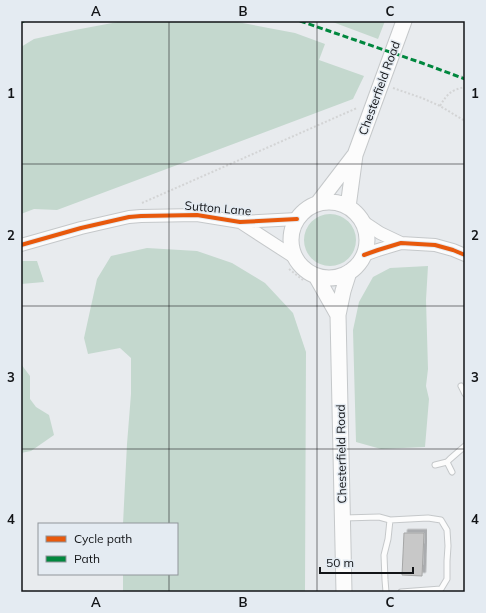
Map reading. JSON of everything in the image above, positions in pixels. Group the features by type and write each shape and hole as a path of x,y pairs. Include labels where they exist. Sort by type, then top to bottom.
{"main road":[{"name":"Chesterfield Road","path":"348,207 355,155 404,21"},
{"name":"Chesterfield Road","path":"318,203 355,155"},
{"path":"334,202 348,207 356,213 362,221 365,229 367,238 364,255 358,265 339,277 328,278 316,276 308,272 300,266 294,257 291,248 290,238 292,228 297,219 302,212 318,203 334,202"},
{"name":"Chesterfield Road","path":"344,592 338,315 349,272"},
{"name":"Chesterfield Road","path":"316,276 338,315"}],"street":[{"name":"Sutton Lane","path":"21,245 81,228 129,217 197,214 240,222 297,219"},
{"path":"362,221 380,233 401,243"},
{"name":"Sutton Lane","path":"240,222 294,257"},
{"path":"364,255 401,243 436,245 465,255"}],"lane":[{"path":"461,386 465,394"},
{"path":"435,466 447,462 465,446"},
{"path":"447,462 452,472"},
{"path":"343,518 379,517 390,520 428,518 441,520 447,530 448,546 447,578 441,590 402,592"},
{"path":"386,592 384,555 388,539 390,520"}],"path":[{"path":"461,77 465,74"},
{"path":"380,84 422,98 440,106 465,121"},
{"path":"440,106 446,96 456,89 465,87"},
{"path":"129,217 131,208 375,100"},
{"path":"21,590 28,592"}],"green space":[{"path":"123,21 232,21 295,33 325,44 319,60 364,76 353,99 57,210 34,209 21,214 21,47 34,39"},
{"path":"330,21 385,21 378,39"},
{"path":"325,214 335,214 345,218 352,225 356,235 356,245 352,255 345,262 335,266 325,266 315,262 308,255 304,245 304,235 308,225 315,218"},
{"path":"147,248 197,251 232,263 265,283 293,313 306,352 305,592 123,592 123,575 178,575 178,523 123,523 131,394 131,358 120,348 88,354 84,338 97,279 111,256"},
{"path":"21,261 37,261 44,282 21,284"},
{"path":"428,266 426,300 428,369 426,386 429,399 425,447 381,449 356,442 353,330 359,302 373,277 390,268"},
{"path":"21,364 30,376 30,399 36,407 49,415 54,435 31,451 21,453"}],"building":[{"path":"404,533 424,533 422,576 402,575"}],"marked path":[{"path":"300,21 465,79"}],"cycle path":[{"path":"21,245 81,228 129,217 197,215 240,222 297,219"},
{"path":"364,255 401,243 435,245 465,255"}]}
